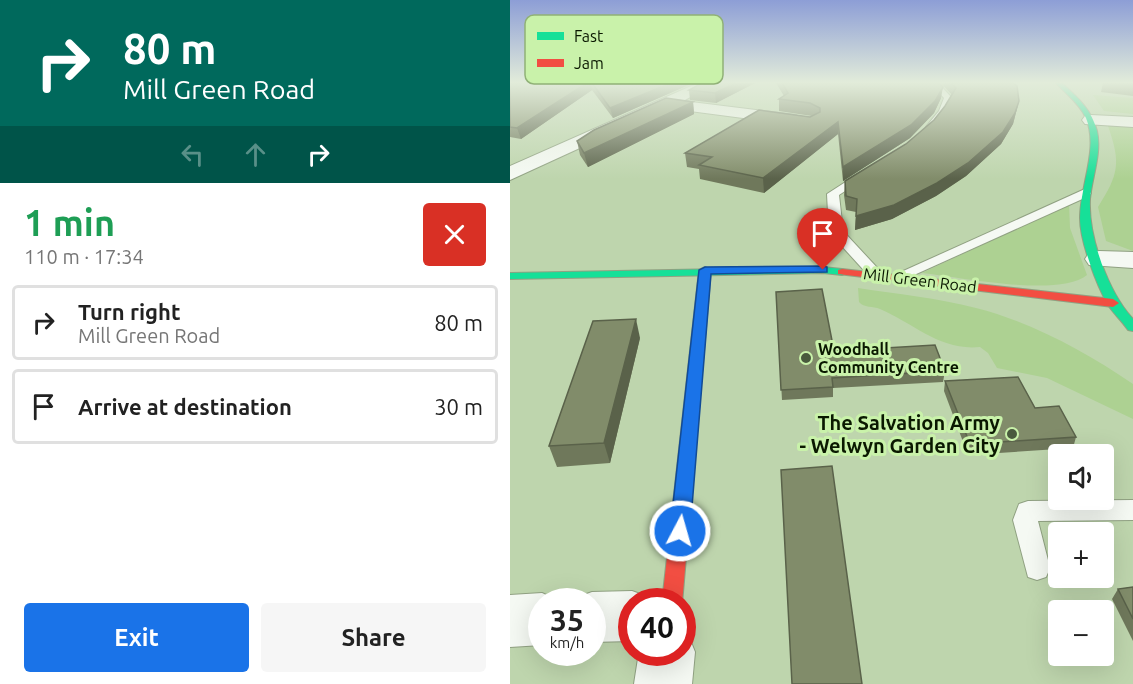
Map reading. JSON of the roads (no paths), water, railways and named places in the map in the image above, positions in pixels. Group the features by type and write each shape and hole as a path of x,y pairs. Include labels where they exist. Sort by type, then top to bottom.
{"street":[{"path":"510,174 638,115"},
{"path":"745,115 807,124"},
{"path":"1088,115 1091,120 1096,149 1085,193 1085,223 1113,303 1133,327"},
{"path":"1091,120 1133,122"},
{"path":"1099,259 1133,260"},
{"name":"Mill Green Road","path":"510,276 786,269 875,274 1113,303"},
{"path":"674,588 705,270"},
{"path":"510,621 528,620"},
{"path":"663,684 665,666"}],"lane":[{"path":"922,135 940,115"},
{"path":"875,274 836,232 833,194 879,165"},
{"path":"898,277 1085,193"},
{"path":"1037,568 1025,520 1028,511 1133,510"}],"place":[{"name":"Woodhall Community Centre","path":"806,358"},
{"name":"The Salvation Army - Welwyn Garden City","path":"1012,434"}]}
